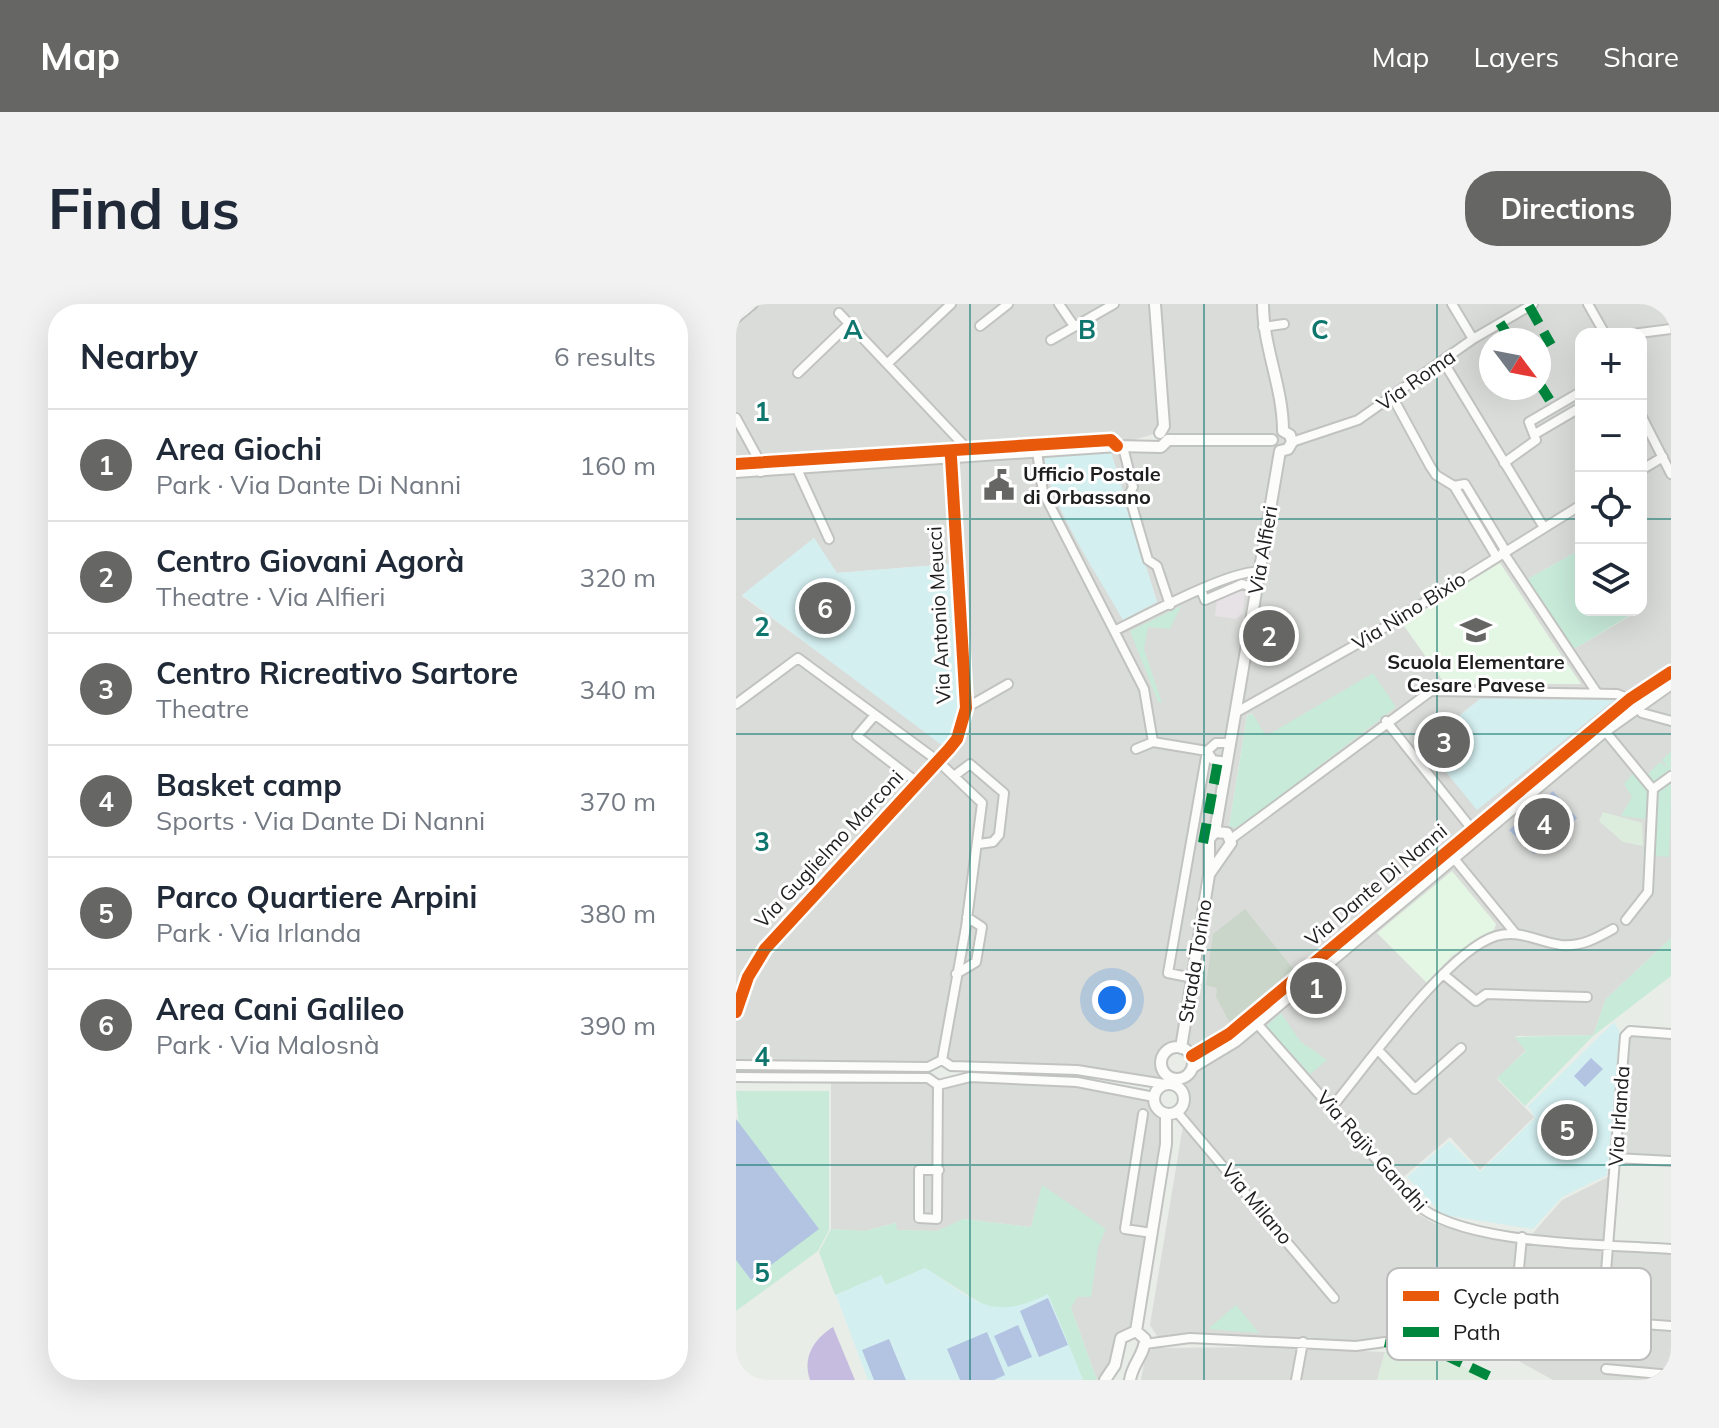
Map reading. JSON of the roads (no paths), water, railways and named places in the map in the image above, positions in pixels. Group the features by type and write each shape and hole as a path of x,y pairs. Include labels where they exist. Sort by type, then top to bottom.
{"street":[{"path":"736,318 753,304"},
{"path":"888,363 951,304"},
{"path":"980,326 1008,304"},
{"path":"1059,304 1074,326"},
{"path":"1051,340 1114,304"},
{"path":"1155,304 1164,426 1159,438"},
{"path":"1263,304 1263,327 1283,409 1283,431"},
{"path":"1452,304 1473,339"},
{"name":"Via Roma","path":"1292,442 1358,420 1473,339 1533,304"},
{"path":"1588,304 1602,328"},
{"path":"839,313 973,455"},
{"path":"798,373 849,324"},
{"path":"1263,327 1284,324"},
{"path":"1647,332 1671,329"},
{"path":"1443,361 1544,526"},
{"path":"1504,463 1533,445 1535,434 1529,422 1577,394 1579,400"},
{"path":"1393,398 1436,475 1454,486 1597,693"},
{"path":"1535,434 1575,408"},
{"path":"736,418 760,462 761,472"},
{"path":"1647,426 1671,474"},
{"path":"1283,431 1290,435 1292,442 1288,449 1280,451 1272,440 1276,432 1283,431"},
{"path":"736,472 1120,447 1129,439 1272,440"},
{"path":"1120,447 1133,487 1129,495 1148,560 1157,566 1170,605"},
{"name":"Via Alfieri","path":"1215,832 1280,451"},
{"path":"1037,452 1038,475 1043,492 1144,689 1153,742"},
{"name":"Via Antonio Meucci","path":"938,761 957,739 966,708 951,457"},
{"path":"1647,466 1663,457"},
{"path":"797,469 829,539"},
{"name":"Via Nino Bixio","path":"1235,713 1366,639 1575,508"},
{"path":"1116,630 1201,590 1243,580 1259,572"},
{"path":"1243,580 1256,588"},
{"path":"736,704 798,658 938,761 982,803 979,844 942,1060"},
{"name":"Via Dante Di Nanni","path":"1192,1062 1254,1020 1671,672"},
{"path":"966,708 1008,684"},
{"name":"Via Dante Di Nanni","path":"1475,834 1605,731 1633,703 1671,684"},
{"path":"1231,839 1226,832 1215,832 1209,839 1211,848 1222,853 1229,848 1231,839 1386,721 1431,691 1617,694 1633,703 1642,713 1671,721"},
{"path":"875,715 857,736 918,783"},
{"path":"1386,721 1475,834"},
{"path":"1605,731 1651,787"},
{"path":"1136,749 1153,742 1207,751 1213,760 1227,762"},
{"path":"1207,751 1213,743 1230,743"},
{"name":"Strada Torino","path":"1193,978 1168,973 1207,751"},
{"name":"Via Guglielmo Marconi","path":"736,1012 748,977 765,949 938,761"},
{"path":"954,776 970,764 1004,793 999,835 993,842 979,844"},
{"path":"1626,920 1648,892 1653,789 1671,776"},
{"name":"Strada Torino","path":"1181,1048 1211,848"},
{"name":"Strada Torino","path":"1209,875 1222,853"},
{"name":"Via Dante Di Nanni","path":"1451,855 1515,933"},
{"path":"956,974 976,962 982,927 967,917"},
{"path":"1332,1107 1443,974 1480,943 1515,933 1562,945 1588,942 1613,929"},
{"path":"1443,974 1476,1001 1486,994 1587,997"},
{"name":"Via Rajiv Gandhi","path":"1254,1020 1424,1212 1439,1221 1481,1232 1522,1237 1671,1249"},
{"name":"Via Irlanda","path":"1607,1268 1625,1036 1630,1031 1671,1034"},
{"path":"1136,1331 1172,1113 1185,1101 1180,1083 1192,1062 1181,1048 1172,1048 1163,1055 1161,1067 1166,1080"},
{"path":"1379,1051 1415,1089 1461,1048"},
{"path":"942,1060 951,1066 1077,1070 1180,1083"},
{"path":"736,1065 928,1067 942,1060"},
{"path":"950,1079 951,1066"},
{"path":"928,1067 928,1078"},
{"path":"736,1077 928,1078 938,1085"},
{"path":"938,1085 950,1079 1077,1082 1154,1097"},
{"path":"1166,1080 1154,1097 1156,1107 1172,1113"},
{"path":"938,1085 939,1170 937,1219 919,1218 919,1170 939,1170"},
{"name":"Via Milano","path":"1172,1113 1334,1298"},
{"path":"1143,1114 1125,1229 1152,1233"},
{"path":"1616,1158 1671,1161"},
{"path":"1519,1268 1522,1237"},
{"name":"Via Irlanda","path":"1651,1325 1671,1326"},
{"path":"1130,1380 1132,1368 1145,1344 1145,1339 1136,1331"},
{"path":"1105,1380 1115,1365 1121,1338 1136,1331"},
{"path":"1145,1344 1190,1338 1356,1346 1385,1342"},
{"path":"1296,1380 1303,1342"},
{"path":"1606,1369 1671,1375"}],"place":[{"name":"Ufficio Postale di Orbassano","path":"999,485"},
{"name":"Area Cani Galileo","path":"825,608"},
{"name":"Scuola Elementare Cesare Pavese","path":"1476,630"},
{"name":"Centro Giovani Agorà","path":"1269,636"},
{"name":"Centro Ricreativo Sartore","path":"1444,742"},
{"name":"Basket camp","path":"1544,824"},
{"name":"Area Giochi","path":"1316,988"},
{"name":"Parco Quartiere Arpini","path":"1567,1130"}]}
